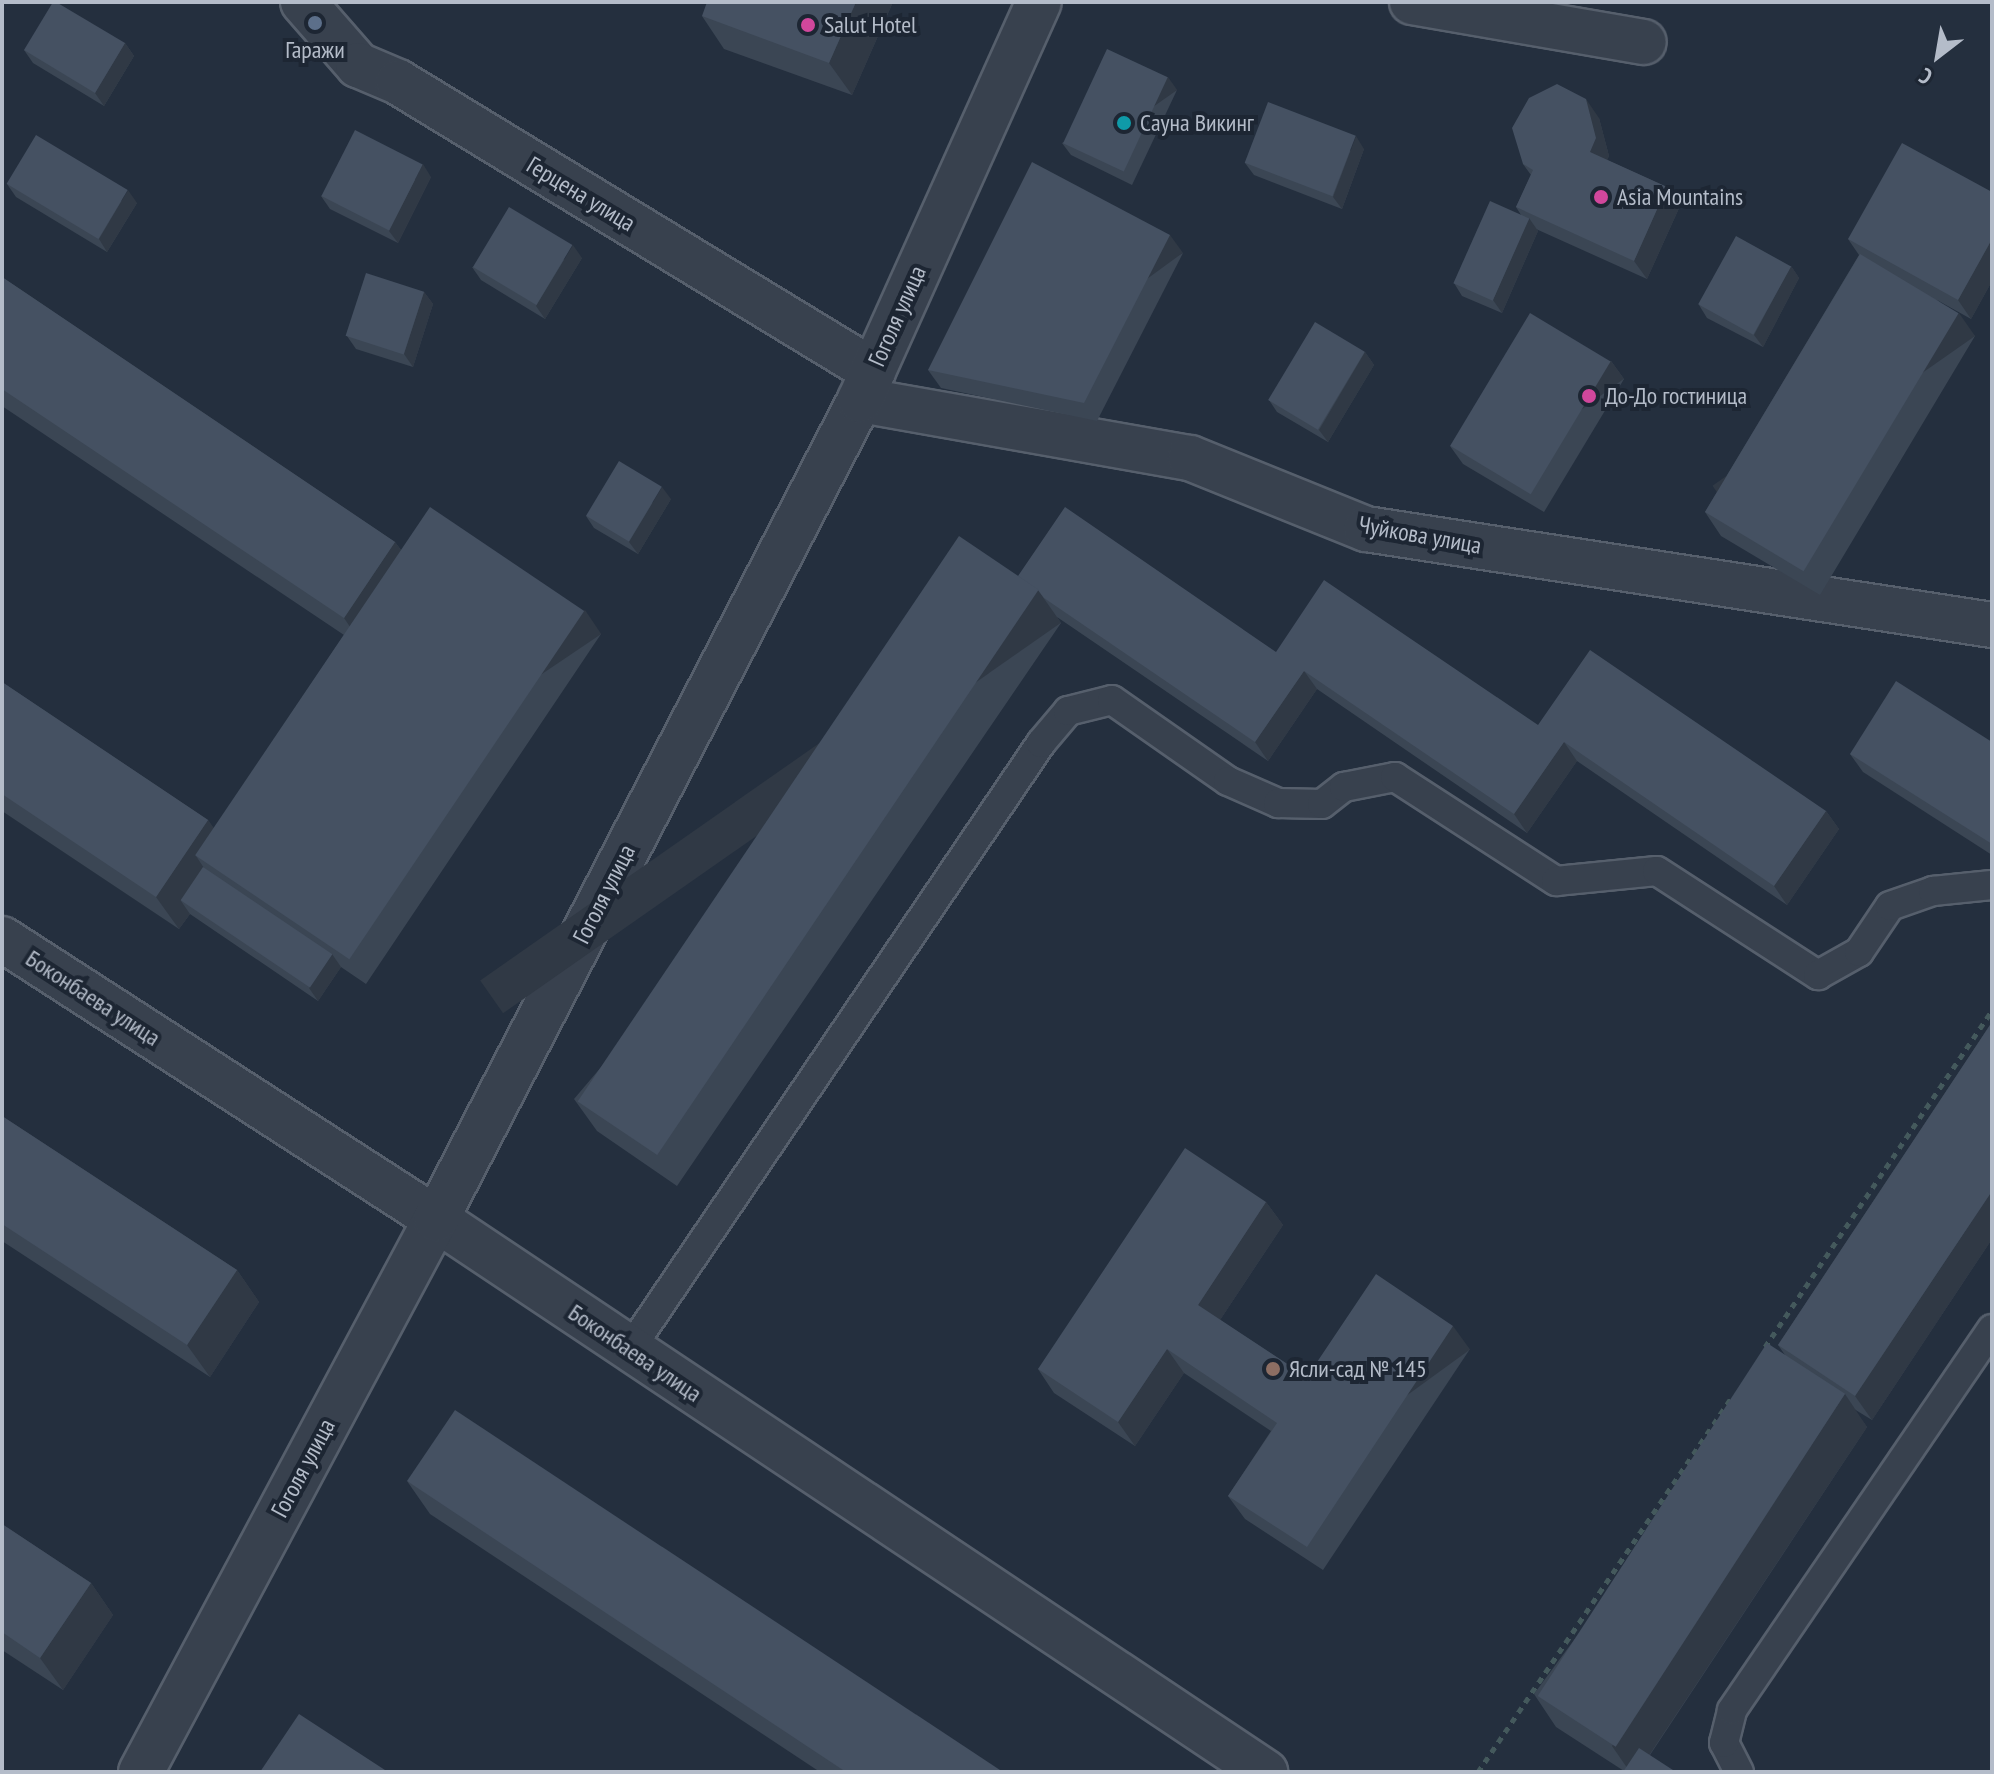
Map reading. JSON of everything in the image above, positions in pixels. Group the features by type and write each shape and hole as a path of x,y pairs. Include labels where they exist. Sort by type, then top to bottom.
{"street":[{"name":"Герцена улица","path":"303,2 358,65 398,82 866,386"},
{"name":"Гоголя улица","path":"141,1772 436,1219 866,386 1039,2"},
{"path":"1412,2 1644,42"},
{"name":"Чуйкова улица","path":"866,386 1190,458 1366,529 1992,625"},
{"name":"Боконбаева улица","path":"2,939 436,1219 1265,1772"}],"lane":[{"path":"630,1349 1023,770 1068,711 1112,700 1228,781 1278,803 1322,804 1344,787 1395,777 1556,881 1657,871 1818,975 1859,952 1890,906 1933,891 1992,885"},
{"path":"1739,1772 1724,1743 1732,1710 1992,1329"}],"path":[{"path":"1762,1352 1992,1011"},
{"path":"1478,1772 1735,1392"}],"building":[{"path":"53,2 125,43 95,93 24,50"},
{"path":"707,2 856,2 829,63 702,16"},
{"name":"Сауна Викинг","path":"1107,49 1168,77 1124,172 1063,143"},
{"name":"Asia Mountains","path":"1557,84 1586,99 1596,138 1590,152 1667,187 1634,261 1516,207 1533,170 1523,164 1512,128 1529,98"},
{"path":"1268,102 1356,136 1332,196 1245,163"},
{"path":"355,130 423,165 389,230 321,196"},
{"path":"36,135 128,190 98,239 7,184"},
{"path":"1902,143 1992,192 1992,239 1958,300 1848,239"},
{"path":"1032,162 1170,235 1084,403 928,370"},
{"path":"1490,201 1529,218 1493,301 1453,283"},
{"path":"509,207 572,245 536,305 473,267"},
{"path":"1736,236 1791,267 1753,335 1698,304"},
{"path":"1860,254 1959,313 1804,571 1705,512"},
{"path":"366,273 424,292 404,355 346,336"},
{"path":"2,277 395,542 344,618 2,389"},
{"path":"1530,313 1611,361 1531,494 1450,446"},
{"path":"1315,322 1365,352 1318,430 1268,400"},
{"path":"619,461 662,487 629,542 586,516"},
{"path":"430,507 584,611 349,959 195,855"},
{"path":"1065,507 1276,652 1324,580 1538,725 1590,650 1826,811 1774,886 1564,742 1514,814 1304,671 1255,742 1044,598 1018,576"},
{"path":"959,536 1039,590 657,1155 578,1101"},
{"path":"1896,681 1992,742 1992,844 1850,754"},
{"path":"2,682 208,820 156,897 2,794"},
{"path":"203,867 332,954 310,987 181,900"},
{"path":"1992,1022 1992,1191 1855,1396 1778,1345"},
{"path":"2,1116 237,1270 187,1345 2,1224"},
{"name":"Ясли-сад № 145","path":"1185,1148 1266,1202 1198,1305 1307,1377 1376,1274 1453,1326 1307,1547 1228,1496 1277,1423 1167,1349 1118,1422 1038,1369"},
{"path":"1767,1343 1845,1394 1616,1747 1538,1696"},
{"path":"455,1410 1003,1772 846,1772 407,1481"},
{"path":"2,1524 91,1583 40,1658 2,1632"},
{"path":"299,1714 388,1772 260,1772"},
{"path":"1639,1748 1676,1772 1623,1772"}],"place":[{"name":"Гаражи","path":"315,23"},
{"name":"Salut Hotel","path":"808,25"},
{"name":"Сауна Викинг","path":"1124,123"},
{"name":"Asia Mountains","path":"1601,197"},
{"name":"До-До гостиница","path":"1589,396"},
{"name":"Ясли-сад № 145","path":"1273,1369"}]}
